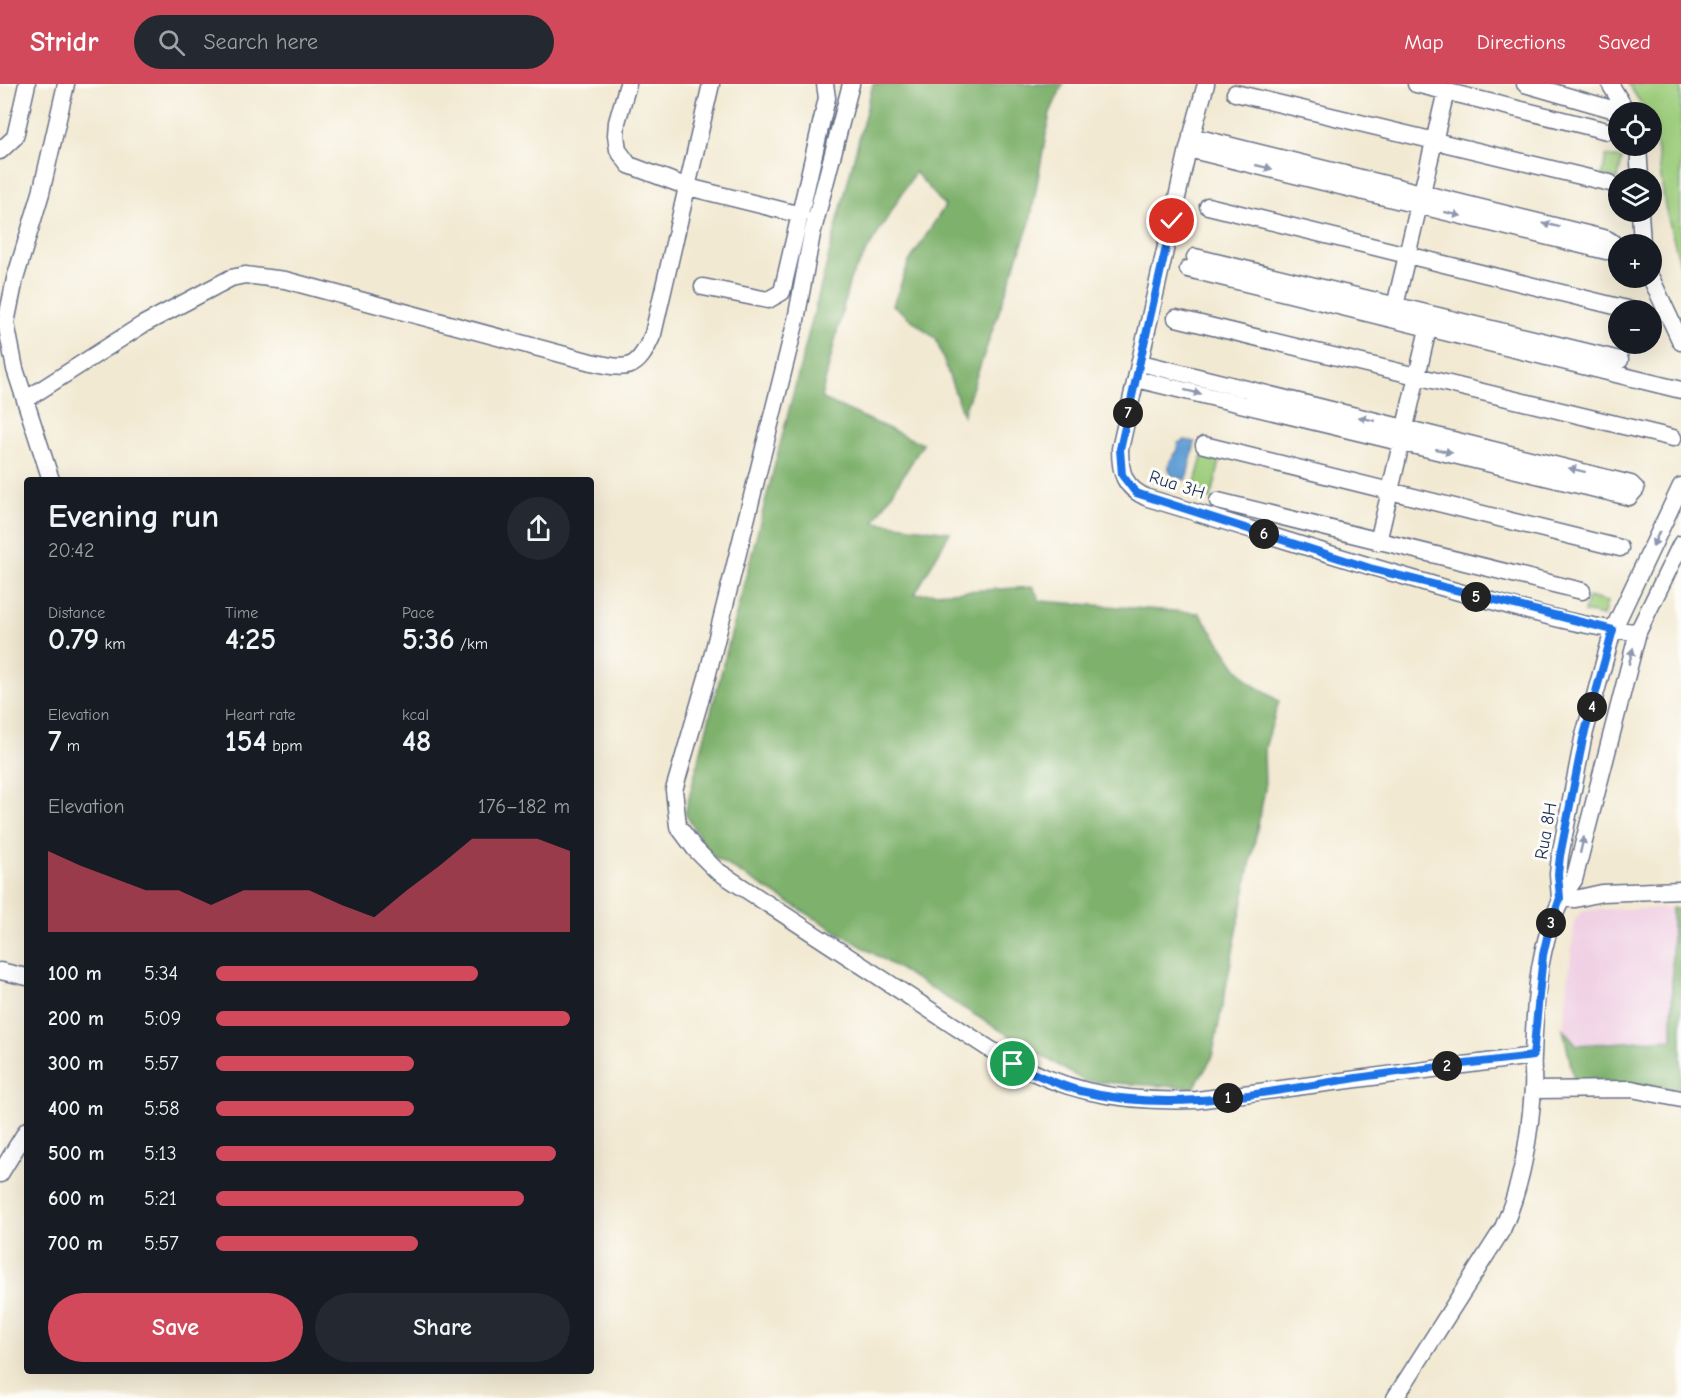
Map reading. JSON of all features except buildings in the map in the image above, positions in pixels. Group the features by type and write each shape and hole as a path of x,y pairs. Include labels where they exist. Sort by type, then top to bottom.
{"street":[{"path":"3,150 15,137 27,84"},
{"path":"50,477 11,357 6,323 15,279 41,193 66,84"},
{"path":"628,84 617,122 618,150 629,165 688,187 801,215"},
{"path":"25,400 177,305 231,279 245,275 285,280 615,368 632,366 640,360 653,334 711,84"},
{"path":"703,287 768,300 777,297 782,292 827,98 825,84"},
{"path":"851,84 812,234 796,320 707,677 677,774 675,814 678,826 685,838 704,859 725,876 997,1053 1045,1079 1081,1091 1150,1100 1213,1099 1533,1056"},
{"name":"Rua 3H","path":"1206,84 1189,143 1120,449 1120,463 1126,483 1136,493 1373,569 1613,630 1638,632"},
{"path":"1416,84 1607,131"},
{"path":"1525,84 1608,107"},
{"path":"1610,84 1619,102"},
{"path":"1395,306 1446,92"},
{"path":"1235,93 1435,143 1608,183"},
{"path":"1189,143 1422,199 1607,239 1612,242 1613,249 1606,251 1422,199"},
{"path":"1208,206 1608,304"},
{"path":"1620,360 1395,306 1192,263 1428,329 1681,390"},
{"path":"1656,288 1681,342"},
{"path":"1176,318 1673,438"},
{"path":"1378,542 1428,329"},
{"path":"1138,371 1403,434 1632,484 1636,489 1629,497 1403,434"},
{"path":"1204,445 1620,548"},
{"name":"Rua 8H","path":"1560,898 1558,874 1560,856 1583,739 1613,630 1681,486"},
{"path":"1218,501 1582,591"},
{"name":"Rua 8H","path":"1560,898 1574,880 1638,632 1681,544"},
{"path":"1395,1398 1502,1230 1514,1203 1533,1090 1533,1056 1543,955 1560,898 1575,899 1602,893 1681,891"},
{"path":"0,971 24,976"},
{"path":"1533,1090 1632,1089 1681,1099"},
{"path":"0,1174 24,1135"}],"shaded area":[{"path":"1672,908 1672,1039 1577,1045 1563,1029 1575,919 1584,910"}],"green space":[{"path":"873,84 1063,84 1050,113 1030,222 963,415 936,339 893,305 909,262 945,206 915,172 850,279 821,398 923,444 874,522 950,532 915,594 1033,587 1040,601 1199,613 1237,668 1253,685 1279,701 1264,751 1265,789 1212,1058 1194,1088 1084,1081 709,854 685,813"},
{"path":"1628,84 1681,84 1681,267 1665,207 1662,168 1660,168 1658,156 1662,156 1662,102 1640,102"},
{"path":"1606,156 1622,159 1620,168 1608,168 1608,177 1602,176"},
{"path":"1202,457 1220,461 1211,499 1192,494"},
{"path":"1588,597 1607,602 1603,616 1584,612"},
{"path":"1672,908 1681,910 1681,1089 1574,1080 1563,1029 1577,1045 1672,1039"}],"water":[{"path":"1185,440 1195,442 1186,480 1172,475 1169,468 1178,450 1178,443"}],"route":[{"path":"1013,1064 1045,1079 1081,1091 1107,1096 1172,1101 1236,1097 1393,1073 1533,1056 1543,955 1560,898 1558,874 1560,856 1583,739 1613,630 1540,614 1373,569 1136,493 1122,475 1120,449 1172,221"}]}
